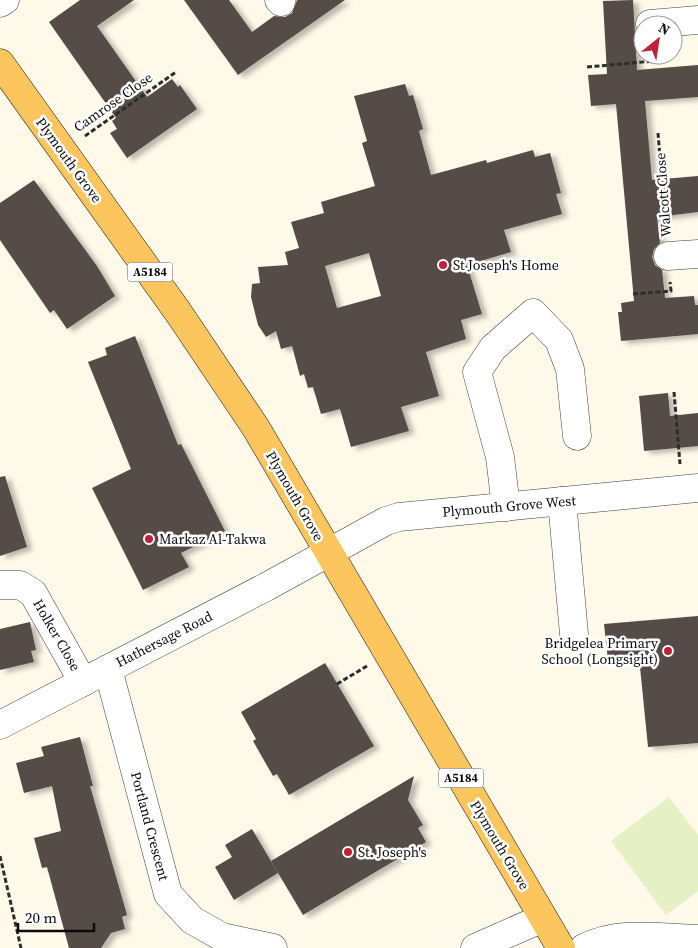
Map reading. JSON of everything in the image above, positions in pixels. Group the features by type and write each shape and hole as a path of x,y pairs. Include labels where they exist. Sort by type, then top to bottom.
{"main road":[{"name":"Plymouth Grove","path":"0,63 178,312 256,428 561,948"}],"street":[{"path":"0,3 4,0"},
{"path":"683,21 698,20"},
{"name":"Walcott Close","path":"668,256 698,254"},
{"path":"506,507 500,457 477,372 493,348 532,313 559,340 570,369 577,436"},
{"name":"Plymouth Grove West","path":"327,551 386,521 399,517 690,489"},
{"path":"562,501 574,634"},
{"name":"Hathersage Road","path":"0,725 266,586 327,551"},
{"name":"Holker Close","path":"0,586 20,584 33,593 83,682"},
{"name":"Portland Crescent","path":"108,669 168,894 192,920 222,937 272,948"},
{"path":"475,948 544,918"},
{"path":"584,948 598,941 619,936 698,939"}],"path":[{"path":"587,67 633,63"},
{"name":"Camrose Close","path":"63,152 176,72"},
{"name":"Walcott Close","path":"634,294 671,291 658,133"},
{"path":"674,392 690,489"},
{"path":"338,684 388,654"},
{"path":"0,856 20,948"}],"green space":[{"path":"669,797 698,835 698,891 666,915 611,841"}],"building":[{"path":"80,0 134,0 97,26 147,97 172,79 178,87 180,85 197,109 127,158 110,133 117,129 112,121 116,118 49,22"},
{"path":"184,0 229,0 252,32 274,16 285,17 292,13 297,0 345,0 238,75"},
{"path":"633,0 633,65 637,65 637,70 698,65 698,97 645,101 652,180 698,176 698,212 657,217 660,243 654,249 652,257 655,265 662,270 665,298 694,296 695,305 698,305 698,334 621,341 618,312 622,312 621,303 634,301 616,104 591,106 588,75 607,74 603,1"},
{"name":"St Joseph's Home","path":"405,84 409,96 413,95 423,129 419,131 431,175 486,160 487,163 533,150 535,157 550,153 561,193 556,194 562,214 504,230 511,252 467,265 482,314 461,320 466,339 426,352 439,396 401,407 409,431 351,447 340,409 321,414 313,387 308,388 304,374 300,376 292,346 281,349 276,331 266,337 258,325 251,297 252,284 260,283 258,267 288,265 285,252 299,248 291,222 324,213 321,202 375,186 362,143 367,141 354,96","holes":["369,253 381,296 337,308 325,266"]},
{"path":"34,180 97,266 115,296 67,329 54,310 50,313 0,240 0,203"},
{"path":"135,336 178,445 181,444 225,531 181,553 189,567 143,590 92,488 131,469 88,362 107,355 105,348"},
{"path":"668,393 670,416 698,413 698,446 644,451 639,396"},
{"path":"5,476 27,547 0,556 0,477"},
{"path":"698,616 698,743 648,747 639,657 608,660 604,624"},
{"path":"30,622 36,650 31,651 34,662 0,670 0,629"},
{"path":"325,663 374,746 289,795 277,774 273,776 253,741 256,739 241,712"},
{"path":"80,737 93,786 90,786 127,915 122,917 125,929 111,933 101,948 69,948 47,867 42,868 34,838 61,831 52,786 24,793 16,763 44,756 41,747"},
{"name":"St. Joseph's","path":"414,776 408,800 423,825 418,828 426,842 303,915 271,861"},
{"path":"252,829 278,873 234,900 215,867 232,857 225,845"}],"place":[{"name":"St Joseph's Home","path":"443,265"},
{"name":"Markaz Al-Takwa","path":"149,539"},
{"name":"Bridgelea Primary School (Longsight)","path":"668,651"},
{"name":"St. Joseph's","path":"348,852"}]}
